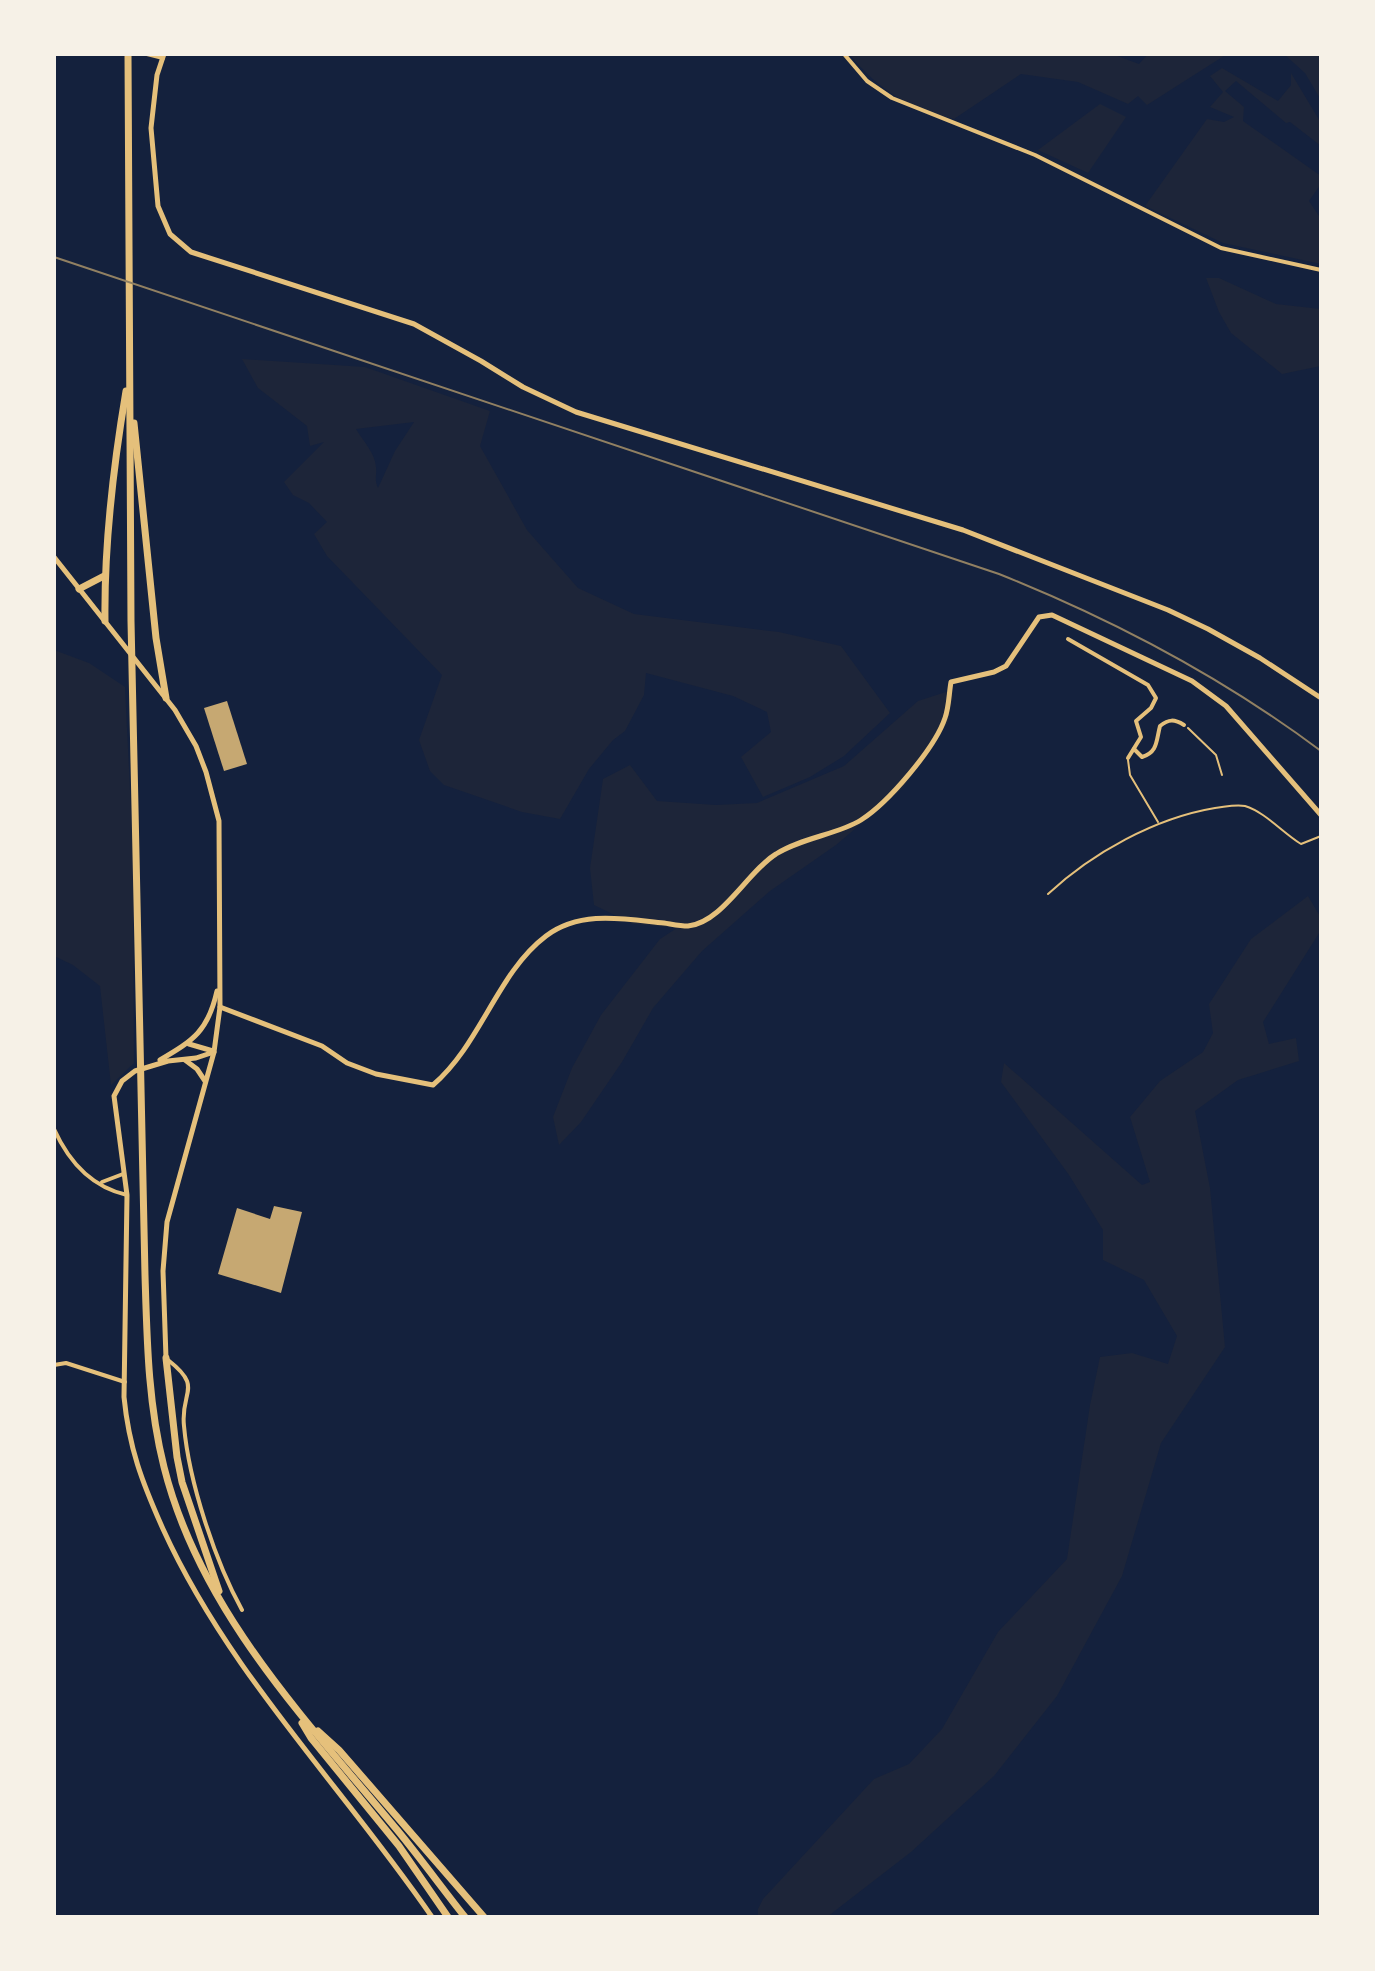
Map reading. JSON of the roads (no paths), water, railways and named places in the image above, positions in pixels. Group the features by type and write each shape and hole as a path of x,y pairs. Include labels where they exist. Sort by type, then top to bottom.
{"highway":[{"path":"128,54 132,682 148,1367 153,1411 164,1467 178,1513 200,1564 225,1608 311,1738 399,1846 448,1917"},
{"path":"105,621 104,576 111,477 130,369"},
{"path":"130,369 139,485 166,698"},
{"path":"79,589 104,576"},
{"path":"166,1358 182,1482 225,1608"},
{"path":"291,1704 400,1833 465,1917"},
{"path":"291,1704 339,1750 484,1917"}],"street":[{"path":"147,54 164,56 153,98 151,128 158,206 170,234 191,252 414,324 523,387 576,412 963,530 1168,610 1260,658 1321,698"},
{"path":"844,54 867,81 892,98 1035,155 1221,248 1321,270"},
{"path":"54,557 166,698 196,746 219,821 220,1007 214,1052 167,1222 163,1263 166,1358 186,1376 189,1385 183,1419 191,1474 217,1553 242,1610"},
{"path":"220,1007 322,1046 347,1063 376,1074 433,1085 448,1073 524,958 546,936 571,922 605,917 689,926 707,920 776,854 861,820 910,774 931,745 945,717 951,682 994,672 1006,666 1039,617 1052,615 1192,681 1226,706 1321,815"},
{"path":"1068,639 1148,685 1154,692 1156,698 1151,708 1136,721 1141,737 1128,758"},
{"path":"1134,749 1142,757 1151,754 1156,748 1160,726 1168,720 1184,725"},
{"path":"218,987 206,1024 187,1044 129,1075 114,1096 127,1195 125,1382 127,1428 136,1468 185,1576 210,1619 289,1730 349,1804 432,1917"},
{"path":"187,1044 214,1052"},
{"path":"153,1064 214,1052"},
{"path":"184,1059 197,1069 205,1081"},
{"path":"54,1129 71,1162 100,1183 127,1195"},
{"path":"100,1183 124,1174"},
{"path":"54,1365 66,1363 125,1382"}],"lane":[{"path":"1128,758 1130,775 1159,822"},
{"path":"1048,894 1093,859 1159,822 1200,811 1237,805 1248,807 1301,844 1321,836"}],"railway":[{"path":"54,257 999,574 1084,611 1166,652 1245,699 1321,751"}]}
